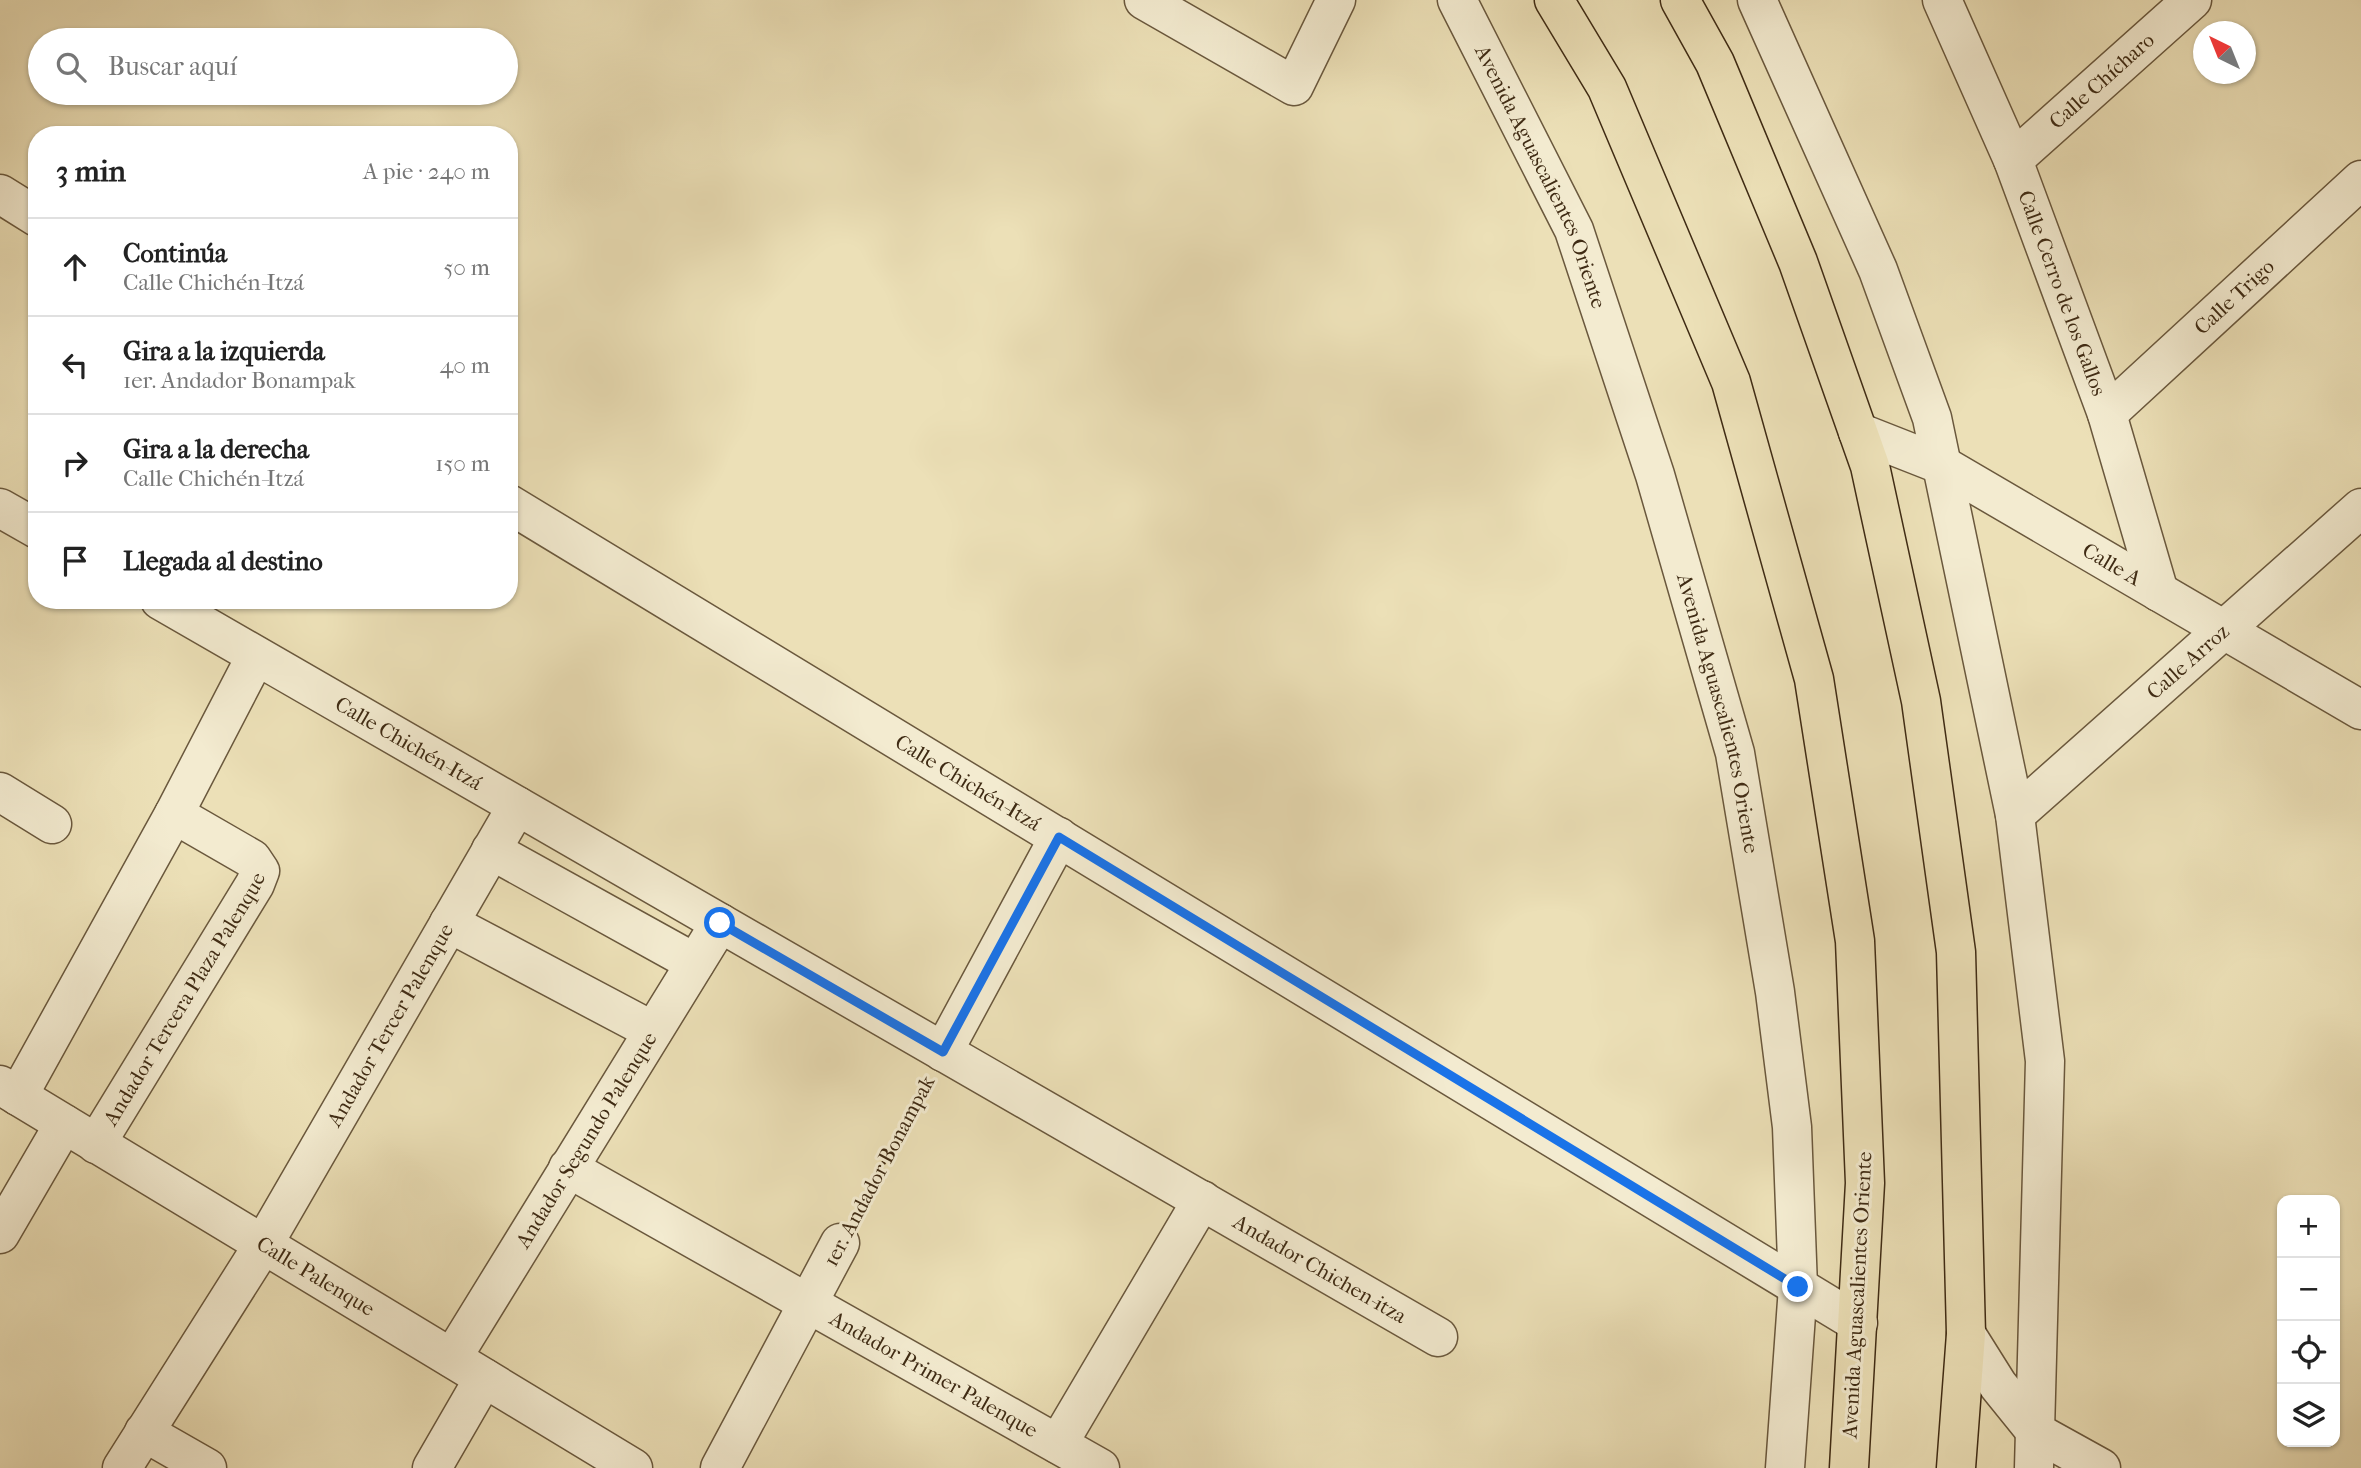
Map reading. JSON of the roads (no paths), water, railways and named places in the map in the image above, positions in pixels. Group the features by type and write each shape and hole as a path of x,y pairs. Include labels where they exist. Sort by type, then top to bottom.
{"main road":[{"name":"Avenida Aguascalientes Oriente","path":"1554,0 1607,88 1731,382 1814,679 1855,941 1866,1183 1849,1468"},
{"path":"1681,0 1715,62 1787,237 1870,466 1921,701 1955,952 1966,1334 1956,1468"}],"street":[{"path":"1150,2 1294,86 1336,0"},
{"name":"Avenida Aguascalientes Oriente","path":"1457,0 1574,230 1655,475 1735,753 1775,992 1790,1114 1798,1287 1785,1468"},
{"path":"1756,0 1878,270 1932,418 2015,815 2045,1061 2035,1450"},
{"name":"Calle Cerro de los Gallos","path":"1942,0 2012,160 2107,414 2159,592"},
{"name":"Calle Chícharo","path":"2012,160 2192,0"},
{"name":"Calle Trigo","path":"2107,414 2361,180"},
{"path":"0,194 28,211"},
{"name":"Calle A","path":"1858,432 1942,465 2361,710"},
{"path":"0,508 28,524"},
{"name":"Calle Arroz","path":"2015,815 2361,508"},
{"name":"Calle Chichén-Itzá","path":"518,509 1858,1323"},
{"name":"Calle Chichén-Itzá","path":"212,613 256,656 1202,1200"},
{"path":"9,1090 174,814 256,656"},
{"path":"0,792 52,824"},
{"name":"Andador Tercer Palenque","path":"122,1468 264,1245 517,806"},
{"name":"Andador Tercera Plaza Palenque","path":"96,1144 256,884 260,871 252,859 174,814"},
{"name":"1er. Andador Bonampak","path":"943,1052 1059,837"},
{"path":"491,850 695,963"},
{"path":"449,923 653,1031"},
{"name":"Andador Segundo Palenque","path":"452,1359 720,923"},
{"name":"Calle Palenque","path":"9,1090 633,1468"},
{"path":"0,1234 64,1124"},
{"name":"Andador Primer Palenque","path":"568,1168 1100,1468"},
{"name":"Andador Primer Palenque","path":"1058,1444 1202,1200"},
{"name":"Andador Chichen-itza","path":"1202,1200 1438,1337"},
{"name":"1er. Andador Bonampak","path":"720,1468 840,1243"},
{"path":"1966,1334 2035,1450 2101,1468"},
{"path":"432,1468 484,1378"},
{"path":"144,1432 207,1468"}]}
